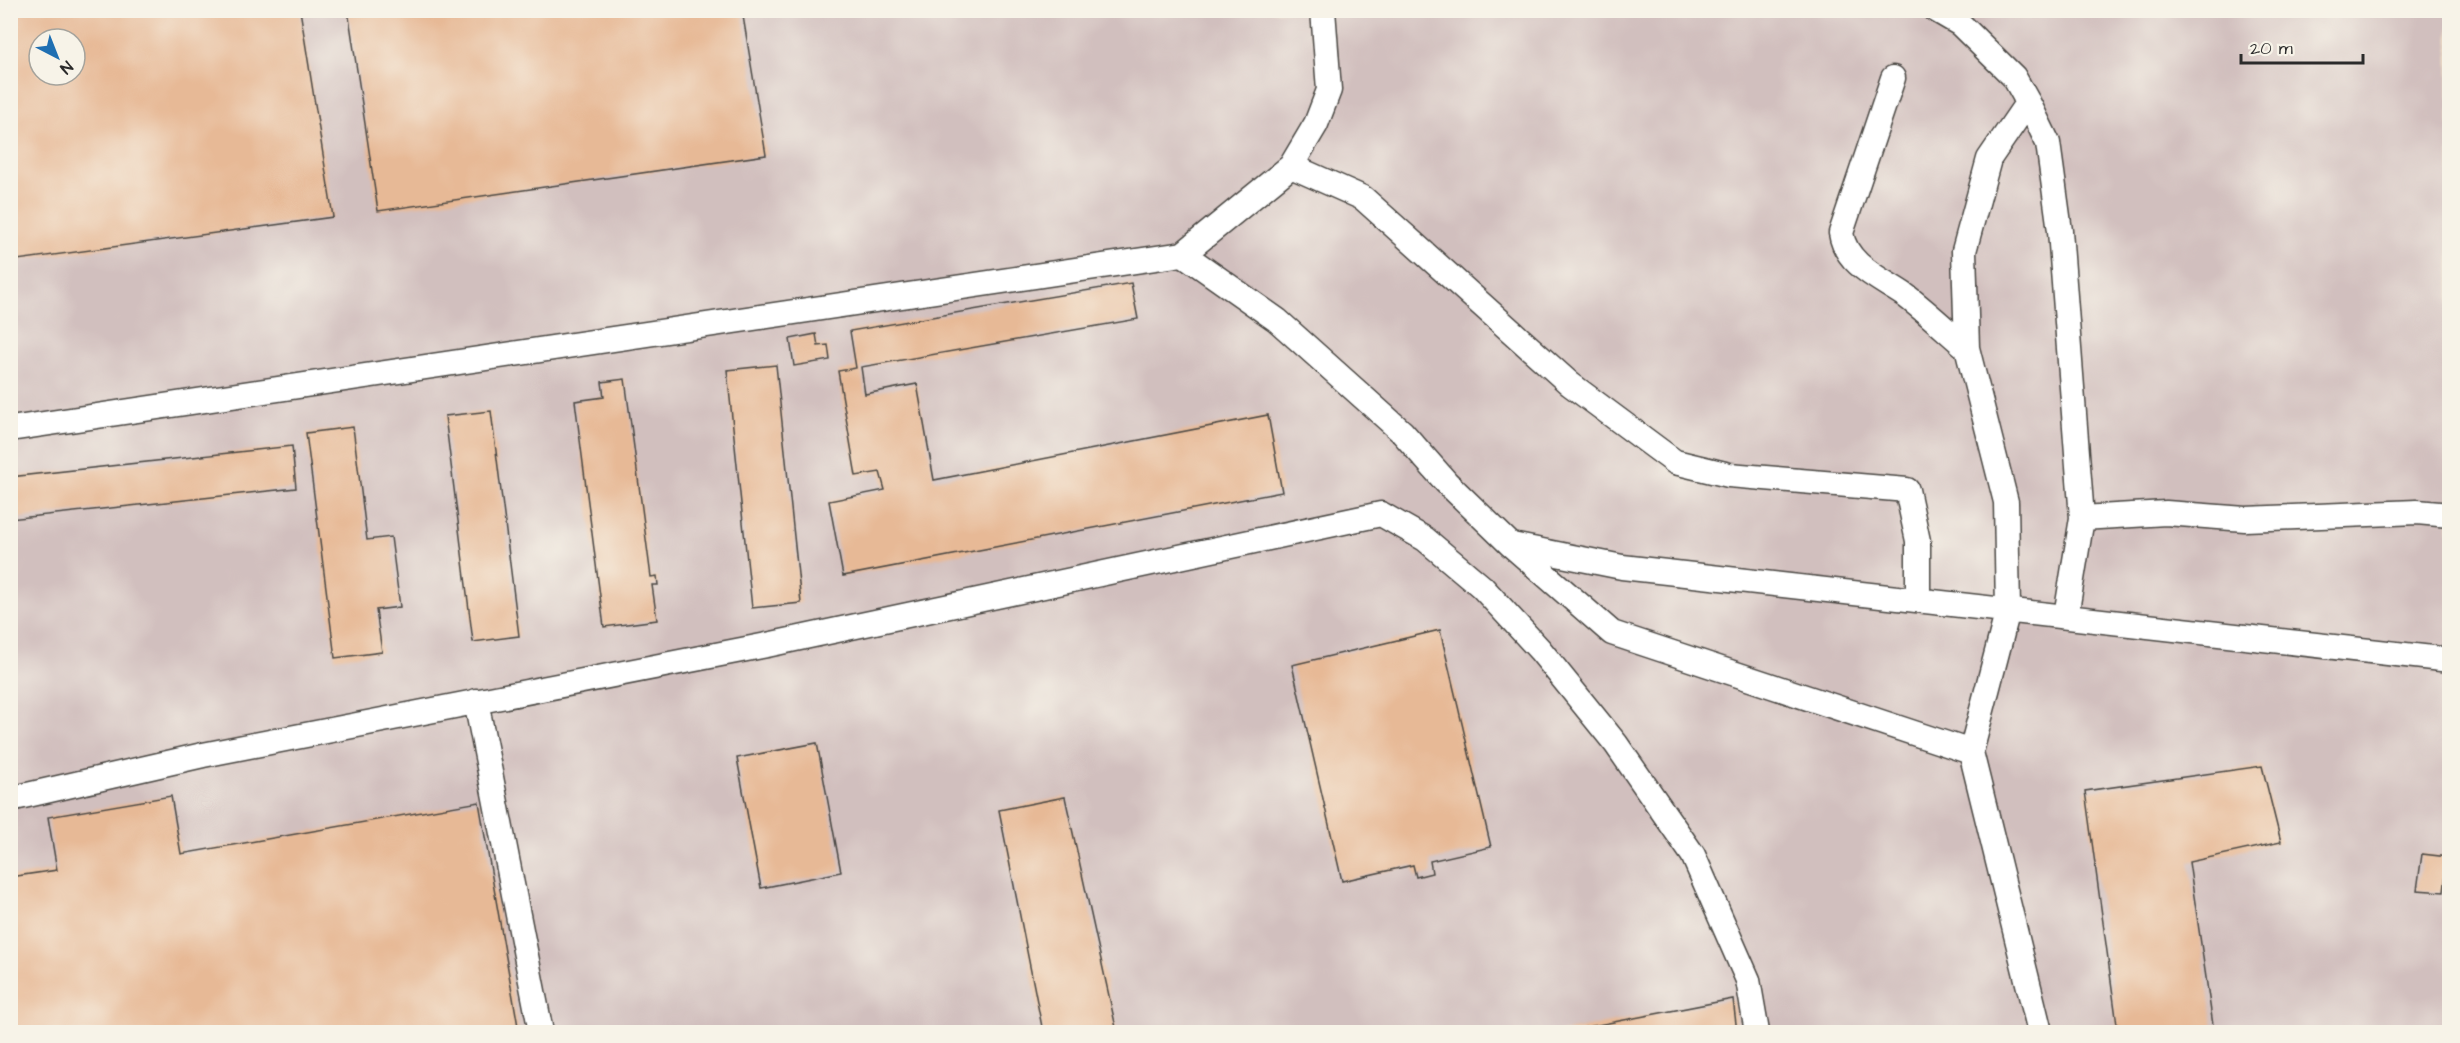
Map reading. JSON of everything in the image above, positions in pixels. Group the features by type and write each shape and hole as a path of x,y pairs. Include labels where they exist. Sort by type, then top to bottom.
{"lane":[{"path":"10,429 1183,254 1291,166 1316,124 1329,90 1323,10"},
{"path":"1936,10 1960,24 2013,77 2048,143 2060,231 2082,518 2066,616"},
{"path":"1893,78 1841,233 1843,247 1866,271 1906,296 1967,348"},
{"path":"2028,102 1989,159 1964,251 1967,348 2006,502 2008,610 1971,752 2040,1032"},
{"path":"1291,166 1364,198 1570,384 1675,462 1729,475 1907,490 1918,541 1918,599"},
{"path":"1183,254 1285,327 1402,432 1446,482 1510,544 1612,633 1971,752"},
{"path":"2082,518 2166,513 2245,519 2417,512 2450,515"},
{"path":"10,799 203,754 767,645 1381,514 1425,539 1482,587 1540,650 1616,744 1693,855 1748,980 1757,1032"},
{"path":"1510,544 1622,567 2450,660"},
{"path":"476,701 541,1032"}],"shaded area":[{"path":"11,11 2449,11 2449,1032 11,1032"}],"building":[{"path":"10,10 300,10 333,217 10,261"},
{"path":"348,10 742,10 766,155 378,211"},
{"path":"1131,283 1138,319 861,367 865,394 917,384 934,480 1268,415 1282,492 843,576 829,501 885,490 880,472 856,476 838,371 856,368 850,331"},
{"path":"816,334 818,346 828,345 830,360 794,366 790,339"},
{"path":"776,365 801,603 752,608 727,370"},
{"path":"625,379 651,577 657,576 658,585 652,585 657,620 604,627 575,401 604,397 602,382"},
{"path":"491,411 519,636 473,642 445,416"},
{"path":"353,427 367,540 391,537 400,607 376,610 382,652 335,658 306,433"},
{"path":"292,446 296,488 10,519 10,477"},
{"path":"1440,630 1491,847 1430,861 1432,873 1416,877 1413,865 1342,881 1292,665"},
{"path":"817,743 841,872 761,888 737,758"},
{"path":"2262,766 2281,842 2189,862 2214,1032 2118,1032 2085,791"},
{"path":"171,796 181,854 479,802 519,1032 10,1032 10,877 57,870 48,817"},
{"path":"1065,797 1117,1032 1043,1032 999,810"},
{"path":"2422,854 2448,857 2444,892 2417,890"},
{"path":"1733,999 1737,1032 1567,1031"}]}
